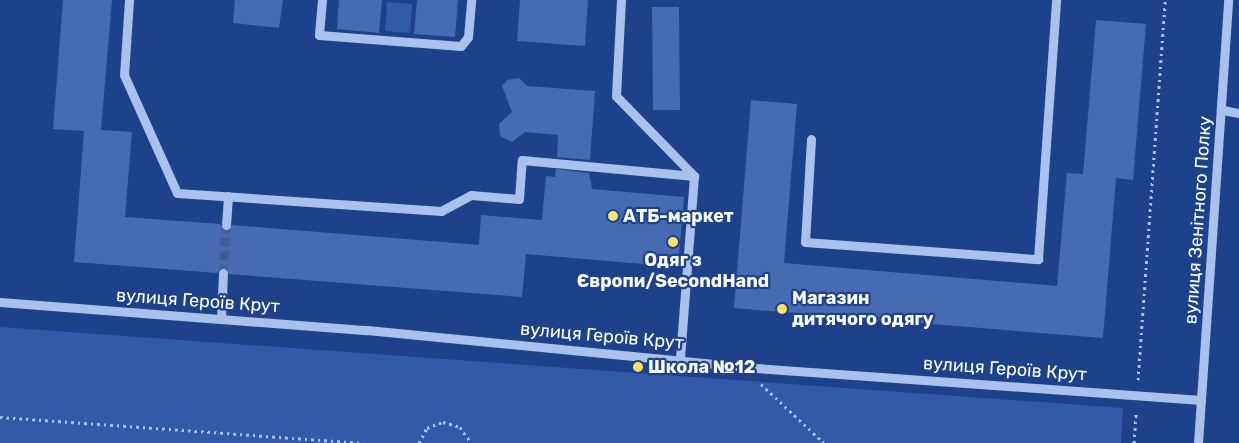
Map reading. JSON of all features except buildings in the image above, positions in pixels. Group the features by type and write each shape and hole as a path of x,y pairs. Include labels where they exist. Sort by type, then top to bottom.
{"street":[{"path":"129,0 124,75 177,193 441,211 471,195 519,199 522,160 694,176"},
{"path":"322,0 319,35 461,46 468,37 471,0"},
{"path":"622,0 616,96 694,176 680,359"},
{"path":"811,139 805,242 1038,259 1056,0"},
{"name":"вулиця Зенітного Полку","path":"1198,443 1223,110 1228,0"},
{"path":"1223,110 1239,113"},
{"path":"226,225 228,196"},
{"path":"221,319 223,274"},
{"name":"вулиця Героїв Крут","path":"0,302 221,319 680,359 742,367 1200,400"}],"path":[{"path":"1134,443 1165,0"},
{"path":"742,367 824,443"},
{"path":"0,417 363,443"},
{"path":"418,443 427,428 443,422 460,427 471,443"}],"shaded area":[{"path":"387,2 412,4 410,33 385,31"},
{"path":"0,327 1123,408 1121,443 0,443"}],"tunnel":[{"path":"223,273 226,225"}],"place":[{"name":"АТБ-маркет","path":"613,216"},
{"name":"Одяг з Європи/SecondHand","path":"673,242"},
{"name":"Магазин дитячого одягу","path":"782,309"},
{"name":"Школа №12","path":"638,367"}]}
